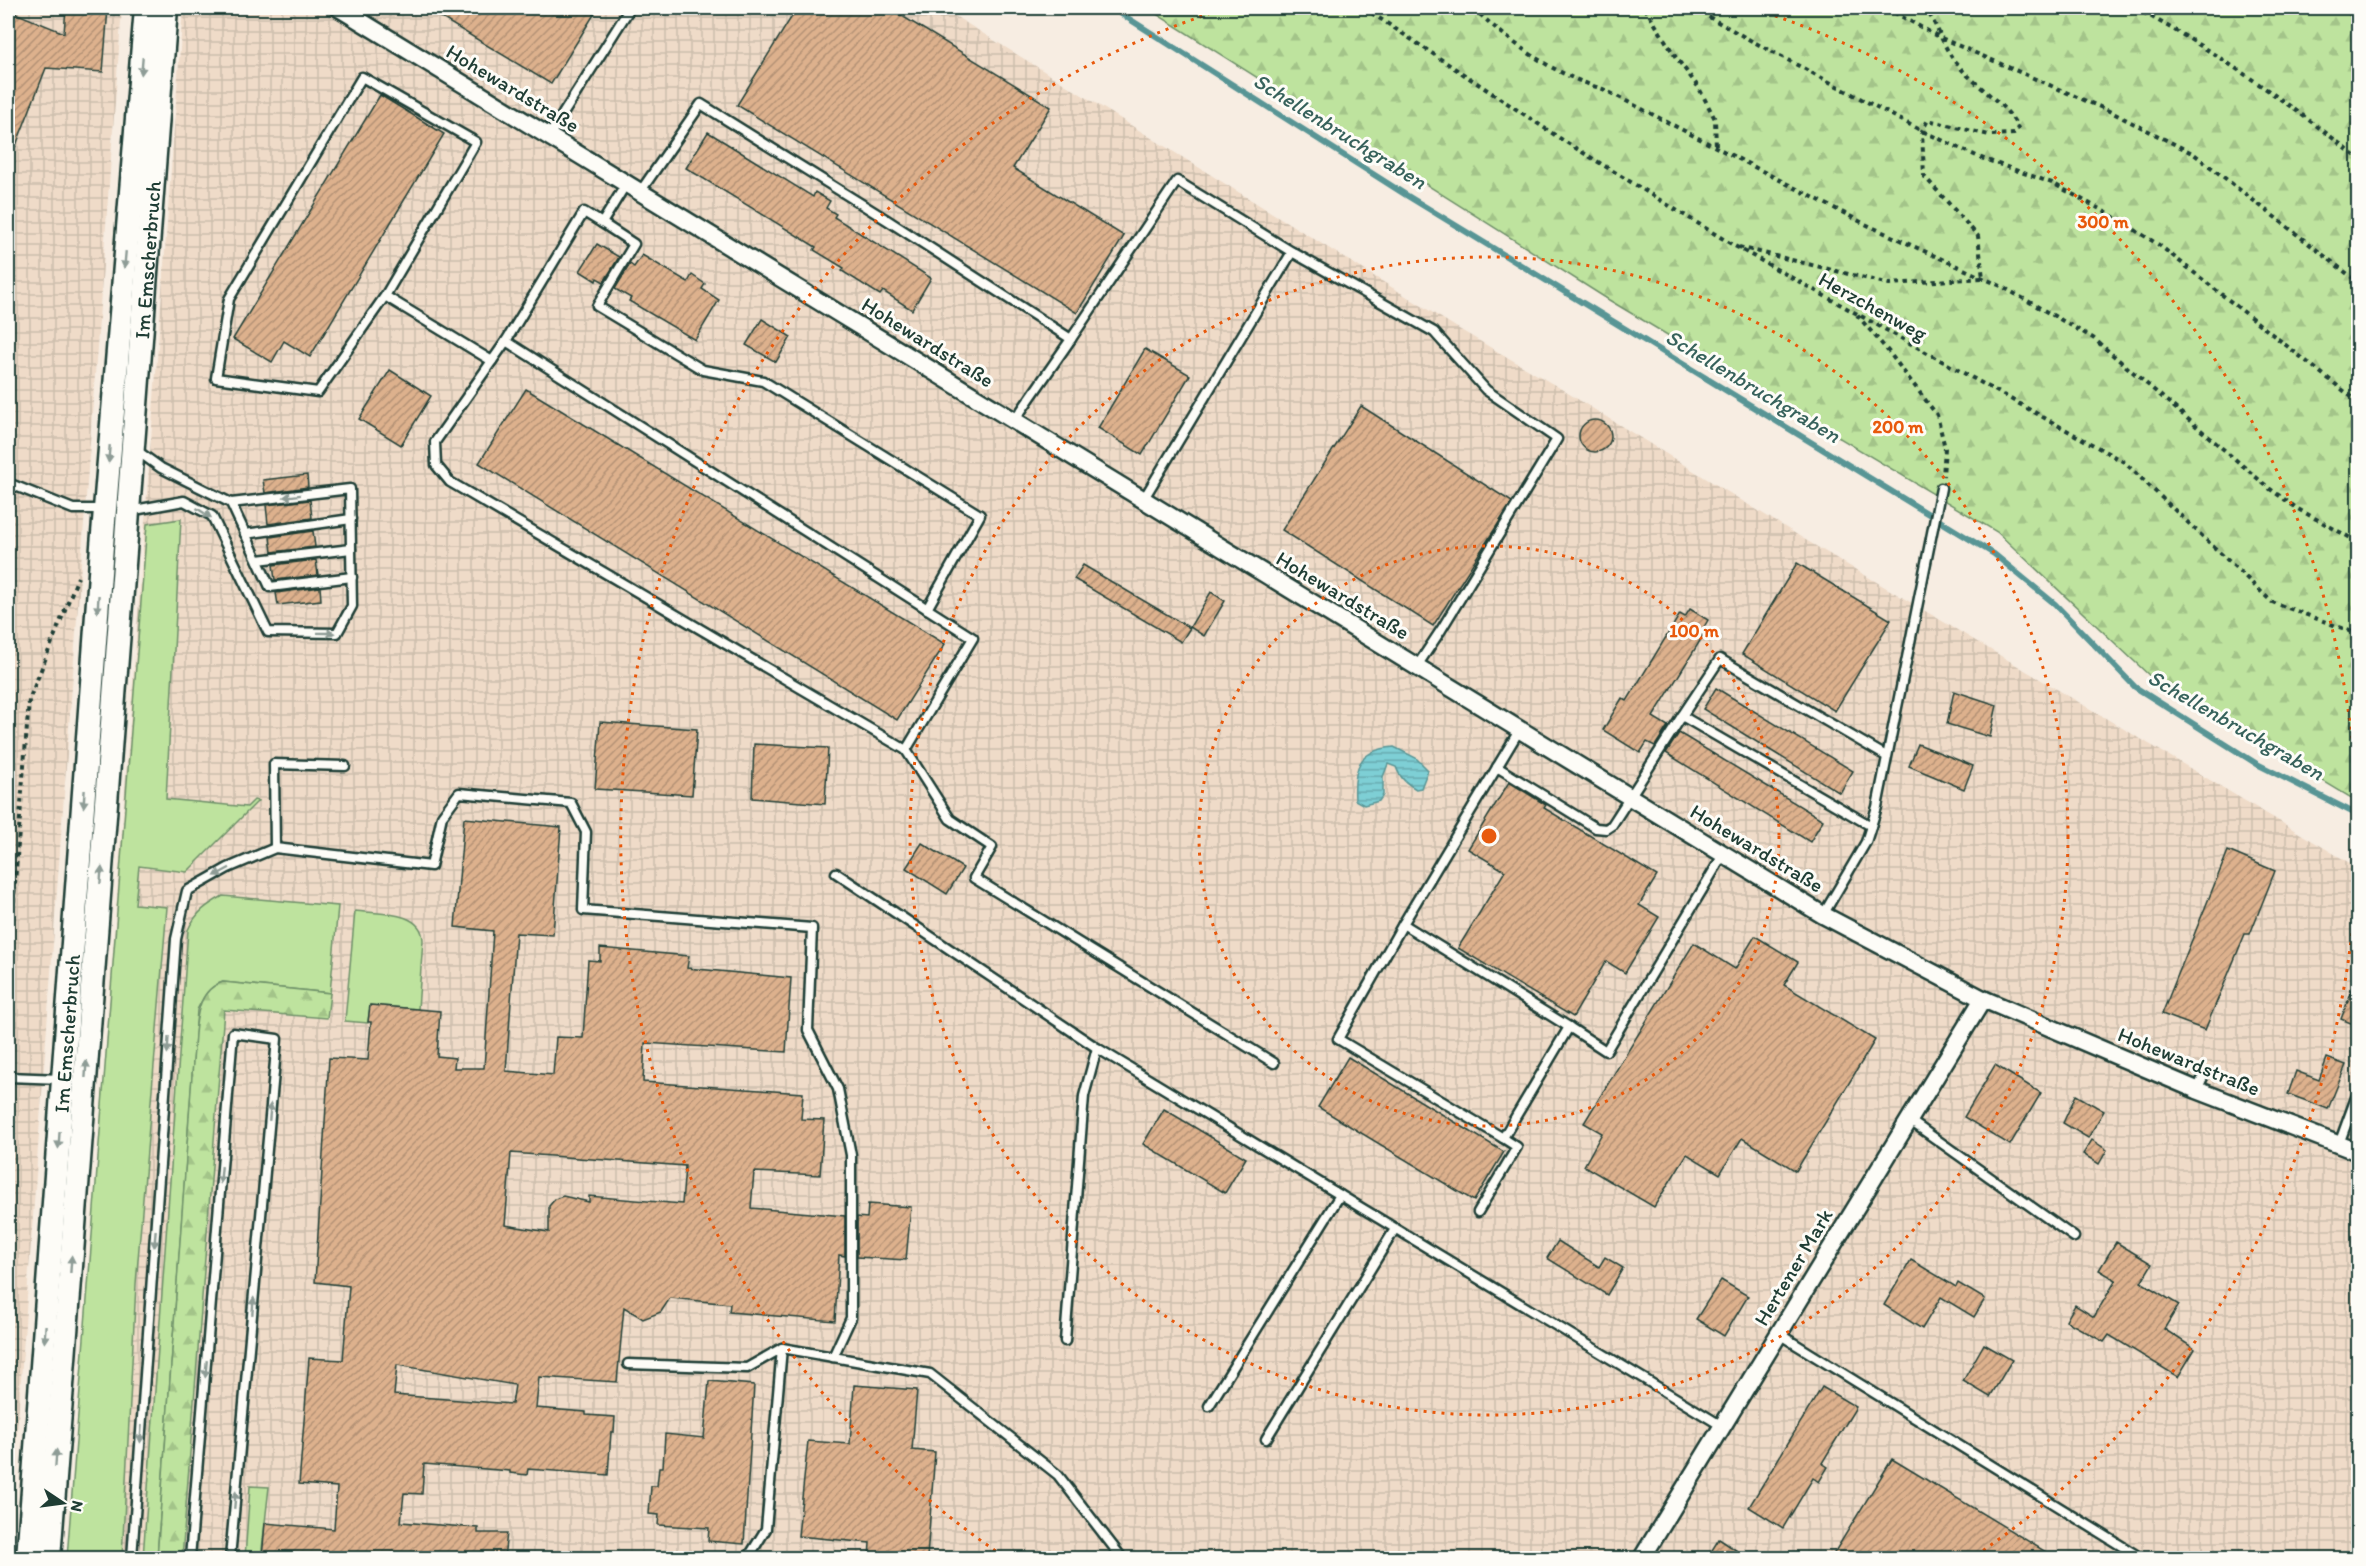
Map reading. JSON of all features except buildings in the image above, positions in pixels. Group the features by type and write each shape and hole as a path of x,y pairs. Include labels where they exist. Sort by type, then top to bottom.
{"main road":[{"name":"Im Emscherbruch","path":"28,1558 102,546 146,8"},
{"name":"Im Emscherbruch","path":"49,1558 166,8"},
{"path":"105,509 129,511"}],"street":[{"name":"Hohewardstraße","path":"339,8 1823,915 1983,999 2200,1083 2358,1152"},
{"name":"Hertener Mark","path":"1642,1558 1983,999"}],"lane":[{"path":"549,136 630,8"},
{"path":"362,77 476,142 385,296 318,392 216,378 229,299 362,77"},
{"path":"602,223 701,104 887,220 1071,339"},
{"path":"1014,421 1176,181 1292,252 1434,332 1486,390 1557,439 1417,666"},
{"path":"927,609 980,515 763,381 704,370 597,306 634,244 584,212 506,341 435,442 436,465 450,482 906,750 950,819 992,847 974,878 1274,1063"},
{"path":"1143,500 1292,252"},
{"path":"385,296 492,361"},
{"path":"506,341 973,638 906,750"},
{"path":"129,511 184,501 212,516 267,632 337,633 352,606 350,489 231,503 160,468 134,448"},
{"path":"8,483 73,509 105,509"},
{"path":"1823,915 1866,842 1871,826 1941,488"},
{"path":"231,503 270,587 352,577"},
{"path":"245,534 351,519"},
{"path":"258,560 351,549"},
{"path":"1497,767 1596,828 1606,830 1612,825 1720,658 1886,756"},
{"path":"1682,716 1871,826"},
{"path":"1478,1212 1517,1147 1338,1039 1403,924 1520,729"},
{"path":"275,849 274,764 345,766"},
{"path":"132,1558 176,939 187,891 228,868 275,849 431,866 442,816 459,793 571,803 586,832 584,910 812,928 808,1030 838,1089 851,1155 851,1318 833,1357"},
{"path":"1403,924 1606,1051 1723,855"},
{"path":"836,873 1097,1048 1722,1426"},
{"path":"1503,1138 1569,1027"},
{"path":"190,1558 233,1033 277,1039 230,1558"},
{"path":"1065,1341 1084,1096 1097,1048"},
{"path":"8,1077 63,1079"},
{"path":"2339,1144 2358,1092"},
{"path":"1910,1120 2074,1237"},
{"path":"1209,1406 1340,1195"},
{"path":"1266,1439 1395,1229"},
{"path":"1779,1334 2141,1558"},
{"path":"748,1558 766,1529 782,1348"},
{"path":"628,1364 747,1368 782,1348 930,1374 1058,1475 1122,1558"},
{"path":"194,1514 195,1558"}],"path":[{"path":"1257,8 1263,8"},
{"name":"Herzchenweg","path":"1364,8 1561,139 1733,245 2124,462 2272,602 2358,634"},
{"path":"1473,8 1533,58 1582,83 1603,88 1865,224 1983,278 2093,338 2270,489 2298,509 2358,542"},
{"path":"1645,8 1675,56 1699,88 1715,119 1716,147"},
{"path":"1693,8 1922,131 1981,158 2052,183 2149,238 2358,402"},
{"path":"1886,8 1941,38 2107,110 2194,154 2358,282"},
{"path":"1925,8 1957,64 1985,89 2015,121 2018,129 2014,134 1989,135 1928,120 1922,131 1924,176 1978,236 1983,278"},
{"path":"2135,8 2222,60 2324,130 2358,158"},
{"path":"2341,8 2358,19"},
{"path":"1733,245 1791,262 1889,284 1983,278"},
{"path":"1855,313 1888,351 1937,415 1945,448 1941,488"},
{"path":"8,974 29,700 78,576 102,546"}],"shaded area":[{"path":"8,8 122,8 8,1555"},
{"path":"183,8 942,8 1459,329 1558,387 1804,539 2358,868 2358,1558 68,1558"}],"green space":[{"path":"1147,8 2358,8 2358,802 2152,678 1997,532 1609,300"},
{"path":"181,519 166,799 247,807 254,800 258,801 187,872 139,866 135,904 167,907 136,1284 122,1558 67,1558 147,524"},
{"path":"223,896 338,906 330,993 223,982 207,993 197,1010 157,1558 143,1558 188,930 202,910"},
{"path":"355,911 397,915 415,923 421,930 423,940 418,1009 370,1005 368,1023 345,1021"},
{"path":"223,982 330,993 327,1018 224,1010 182,1558 157,1558 196,1026 201,1002 209,990"},
{"path":"250,1486 269,1487 261,1558 245,1558"}],"water":[{"path":"1394,747 1416,758 1428,770 1421,788 1416,789 1409,785 1401,777 1396,767 1388,764 1383,777 1383,795 1379,801 1364,805 1355,800 1355,779 1360,763 1372,752"}],"waterway":[{"name":"Schellenbruchgraben","path":"1112,8 1406,195 1994,554 2055,604 2135,687 2257,764 2358,815"}]}
